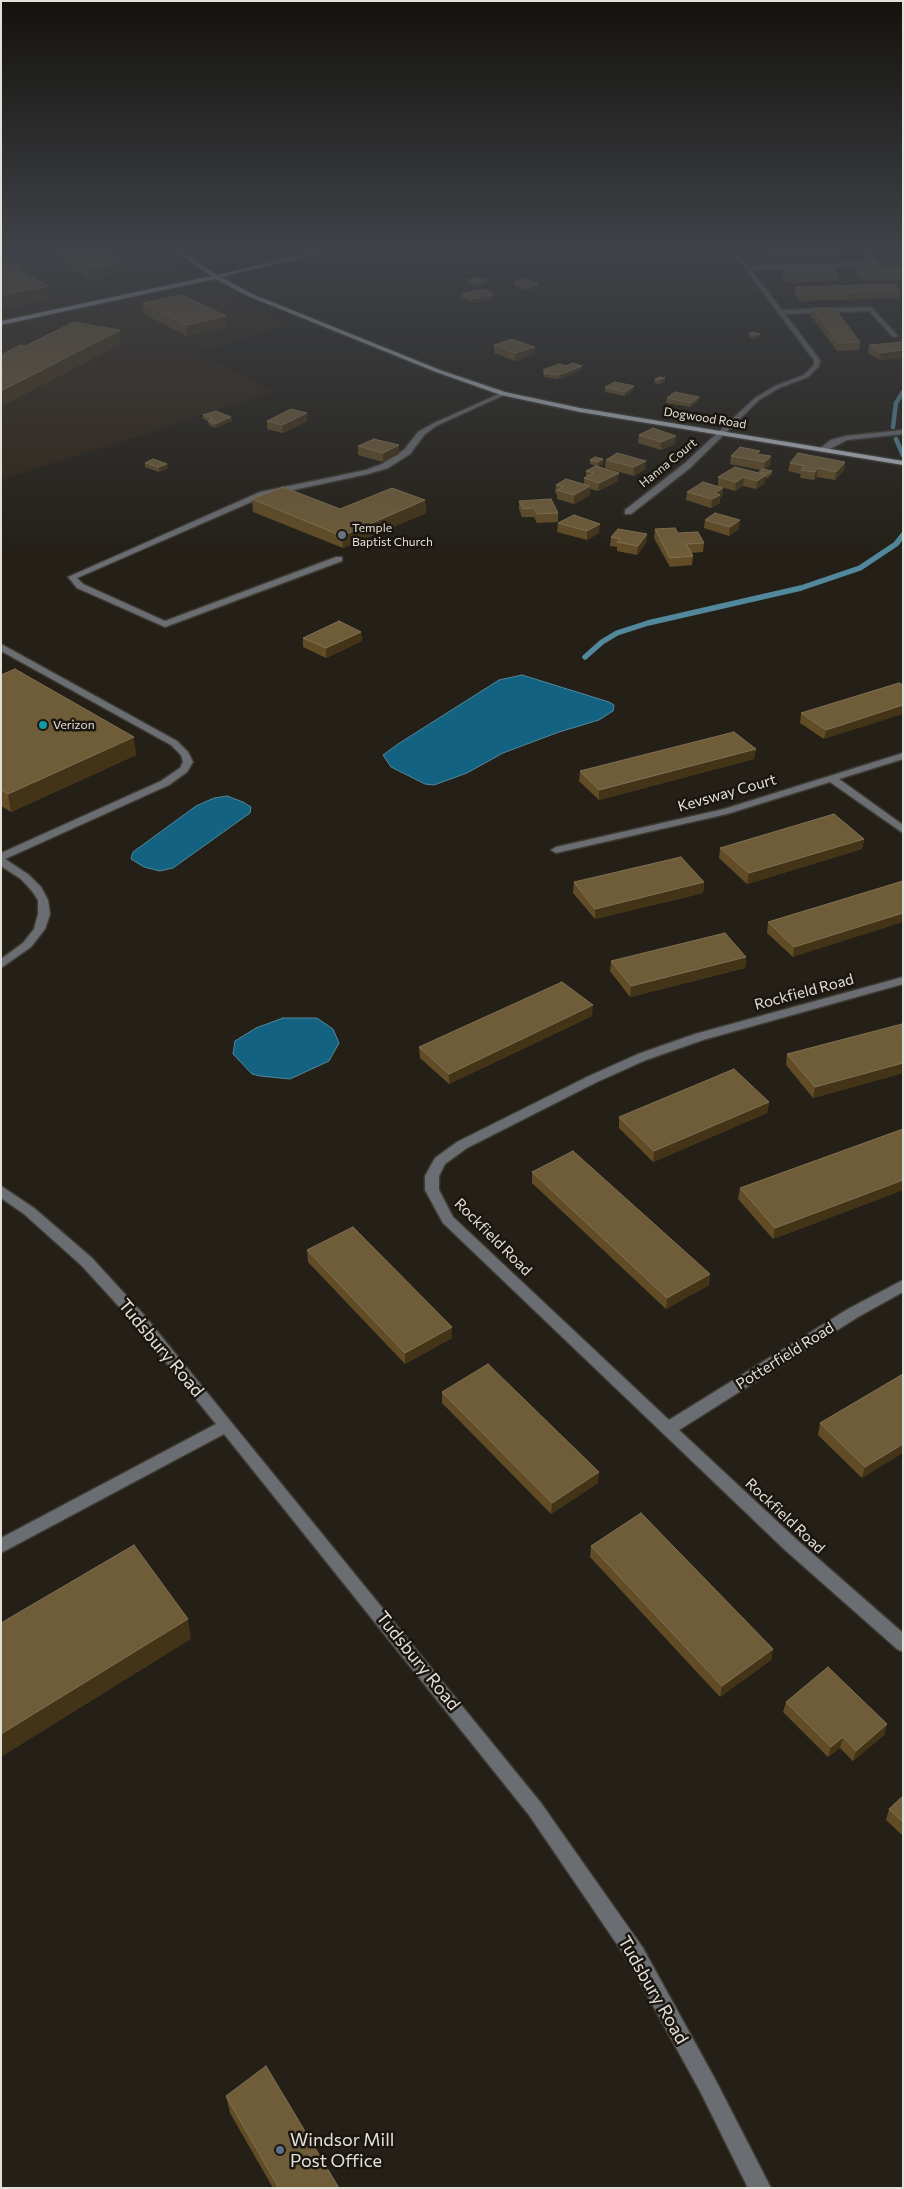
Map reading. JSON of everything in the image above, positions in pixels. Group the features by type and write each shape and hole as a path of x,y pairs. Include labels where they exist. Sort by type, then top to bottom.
{"main road":[{"name":"Dogwood Road","path":"390,352 503,394 580,410 903,463"}],"street":[{"name":"Hanna Court","path":"628,512 687,466 757,399 806,376 817,365 817,360 811,352"},
{"path":"339,559 165,624 80,586 72,577 263,494 368,472 384,466 407,452 421,434 434,425 503,394"},
{"path":"823,449 834,442 846,438 903,432"},
{"path":"1,646 174,743 186,754 188,762 184,770 164,783 1,859 25,877 37,889 43,900 44,914 40,929 27,945 1,965"},
{"name":"Kevsway Court","path":"556,850 704,817 903,756"},
{"path":"831,778 903,830"},
{"name":"Rockfield Road","path":"903,980 699,1037 642,1057 593,1079 462,1145 440,1160 432,1176 432,1190 448,1220 791,1546 903,1644"},
{"name":"Tudsbury Road","path":"1,1191 29,1211 87,1262 139,1320 536,1809 636,1955 708,2086 760,2188"},
{"name":"Potterfield Road","path":"668,1428 853,1313 903,1286"},
{"path":"1,1546 226,1426"}],"shaded area":[{"path":"1,352 198,352 273,392 1,480"}],"water":[{"path":"522,675 609,702 614,705 613,711 599,720 559,732 503,753 467,773 434,785 425,784 391,767 383,755 499,680"},
{"path":"227,796 251,807 250,813 173,868 160,871 144,867 131,859 133,852 196,806 214,798"},
{"path":"283,1018 317,1018 333,1029 339,1043 329,1061 290,1079 252,1074 233,1054 235,1041 256,1028"}],"building":[{"path":"6,352 77,352 1,391 1,355"},
{"path":"573,363 582,366 559,375 544,373 547,372 543,370 559,364 566,366"},
{"path":"615,382 634,386 625,392 605,387"},
{"path":"675,392 699,397 691,403 667,398"},
{"path":"291,409 307,413 282,425 267,421"},
{"path":"216,411 231,417 215,424 208,421 213,419 203,415"},
{"path":"653,428 676,436 661,442 639,435"},
{"path":"374,439 399,445 383,453 358,446"},
{"path":"740,447 760,451 757,454 771,456 765,462 731,456"},
{"path":"617,453 646,461 634,467 606,460"},
{"path":"798,453 845,462 836,472 818,468 815,472 801,470 805,466 790,463"},
{"path":"595,457 603,459 598,462 590,460"},
{"path":"153,459 167,464 159,467 145,463"},
{"path":"596,466 619,473 599,483 584,478 594,473 586,471"},
{"path":"735,467 766,475 757,481 744,477 736,482 718,477"},
{"path":"762,469 772,471 769,474 759,472"},
{"path":"566,479 590,486 574,495 557,490 563,487 556,485"},
{"path":"703,482 723,488 715,493 720,495 712,499 687,492"},
{"path":"283,487 340,509 392,488 425,500 342,536 252,499"},
{"path":"551,499 558,513 537,514 534,508 523,509 519,501"},
{"path":"715,513 740,520 730,527 705,520"},
{"path":"574,515 600,524 587,531 558,523"},
{"path":"675,528 678,533 698,532 704,543 686,544 693,556 670,558 655,529"},
{"path":"618,529 647,534 638,546 617,542 620,539 611,537"},
{"path":"339,621 361,632 326,648 303,638"},
{"name":"Verizon","path":"15,669 134,737 8,794 1,790 1,675"},
{"path":"899,683 903,685 903,705 826,730 801,713"},
{"path":"734,732 756,749 599,790 580,771"},
{"path":"834,814 864,839 749,873 720,848"},
{"path":"681,857 704,882 595,909 574,882"},
{"path":"903,881 903,913 794,947 768,922"},
{"path":"725,933 746,957 631,986 611,961"},
{"path":"562,982 593,1005 449,1074 419,1047"},
{"path":"902,1024 903,1063 815,1087 787,1054"},
{"path":"734,1069 769,1102 654,1151 619,1117"},
{"path":"903,1129 903,1180 775,1228 740,1188"},
{"path":"573,1151 710,1274 667,1298 532,1172"},
{"path":"353,1227 452,1327 405,1353 307,1250"},
{"path":"488,1364 599,1472 552,1503 442,1392"},
{"path":"903,1374 903,1444 865,1467 820,1423"},
{"path":"641,1513 773,1649 722,1686 591,1546"},
{"path":"134,1545 188,1619 1,1734 1,1623"},
{"path":"828,1667 887,1724 856,1751 843,1737 831,1747 786,1702"},
{"path":"903,1796 903,1822 889,1809"},
{"name":"Windsor Mill Post Office","path":"266,2066 339,2188 279,2188 226,2096"}],"waterway":[{"path":"893,427 896,403 903,392"},
{"path":"896,439 903,455"},
{"path":"585,657 602,642 617,633 648,623 801,588 860,568 896,544 903,535"}],"place":[{"name":"Temple Baptist Church","path":"342,535"},
{"name":"Verizon","path":"43,725"},
{"name":"Windsor Mill Post Office","path":"280,2150"}]}
